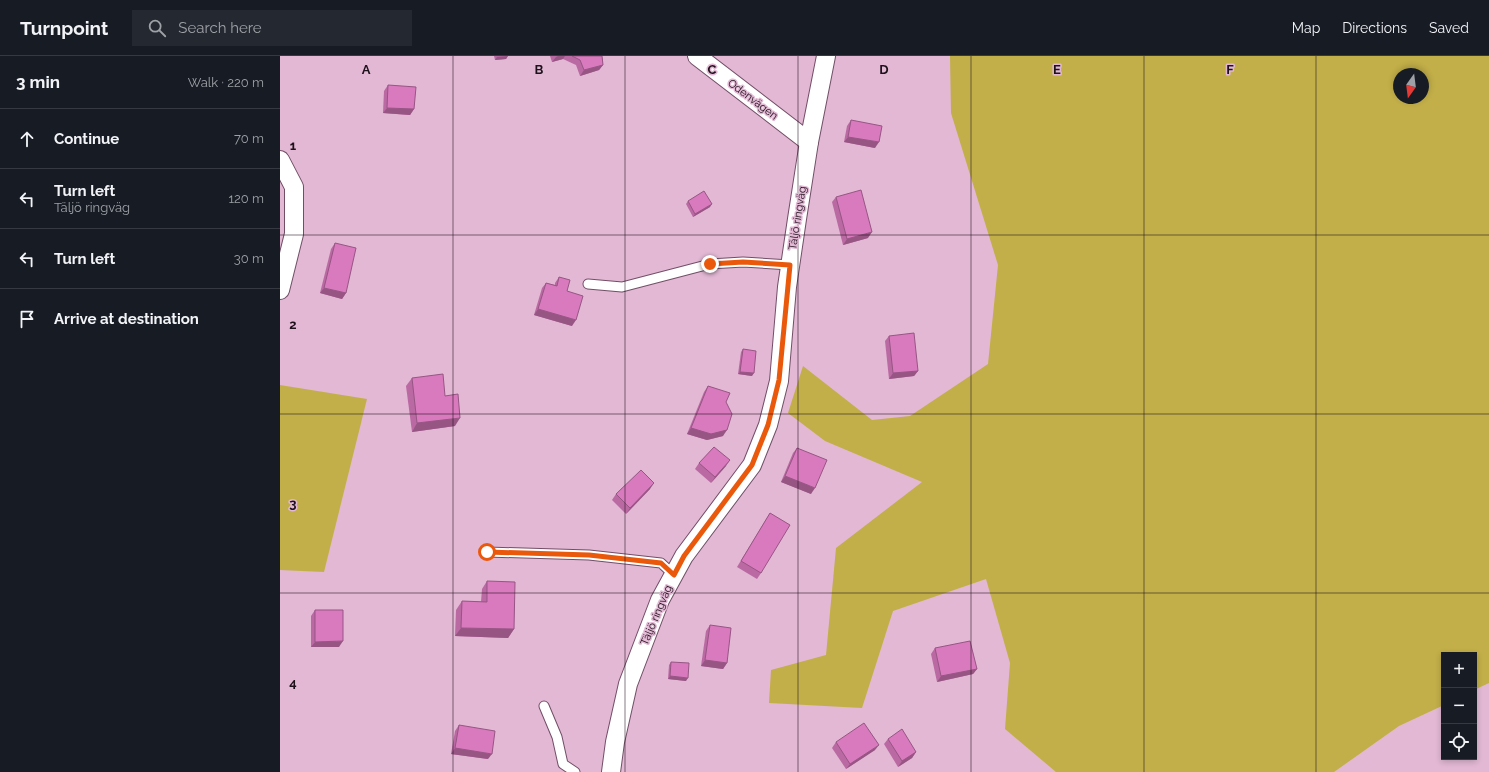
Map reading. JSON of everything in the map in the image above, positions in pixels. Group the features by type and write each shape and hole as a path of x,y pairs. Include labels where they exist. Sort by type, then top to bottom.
{"street":[{"name":"Odenvägen","path":"697,56 809,142"},
{"name":"Täljö ringväg","path":"611,772 615,742 628,684 660,600 684,556 752,465 768,425 779,380 790,265 809,142 826,56"},
{"path":"280,160 294,187 294,234 280,290"}],"lane":[{"path":"588,284 622,287 710,264 743,262 790,265"},
{"path":"487,552 589,555 654,562 661,563 674,575"},
{"path":"544,706 557,737 563,764 574,772"}],"shaded area":[{"path":"950,56 1489,56 1489,683 1477,689 1477,652 1441,652 1441,706 1399,726 1334,772 1056,772 1005,729 1010,663 986,579 893,611 862,708 769,703 771,670 826,655 836,548 922,482 825,441 788,413 803,366 872,420 910,416 988,364 998,265 951,113"},
{"path":"280,385 367,399 324,572 280,570"}],"building":[{"path":"572,56 602,56 603,65 584,70 580,60"},
{"path":"388,85 416,87 414,109 387,108"},
{"path":"851,120 882,126 879,142 848,137"},
{"path":"861,190 872,232 847,239 836,197"},
{"path":"704,191 712,204 695,214 688,201"},
{"path":"335,243 356,248 346,293 324,288"},
{"path":"559,277 570,280 567,291 583,296 576,320 538,309 546,283 557,286"},
{"path":"914,333 918,371 893,373 889,336"},
{"path":"743,349 756,351 754,373 740,372"},
{"path":"443,374 445,396 458,394 460,418 417,423 412,378"},
{"path":"708,386 730,393 726,402 732,414 727,430 711,434 691,428"},
{"path":"714,447 730,460 715,477 699,463"},
{"path":"797,448 827,460 815,488 785,476"},
{"path":"641,470 654,483 630,508 616,494"},
{"path":"770,513 790,525 761,573 741,561"},
{"path":"487,581 515,582 514,629 461,628 462,601 487,602"},
{"path":"315,610 343,610 343,641 315,642"},
{"path":"710,625 731,628 727,663 705,660"},
{"path":"970,641 977,669 941,676 935,648"},
{"path":"671,662 689,663 688,678 670,676"},
{"path":"864,723 879,745 850,764 836,742"},
{"path":"459,725 495,731 492,754 455,748"},
{"path":"902,729 916,752 902,761 888,739"}],"route":[{"path":"487,552 589,555 661,563 674,575 684,556 752,465 768,425 779,380 790,265 743,262 710,264"}]}
